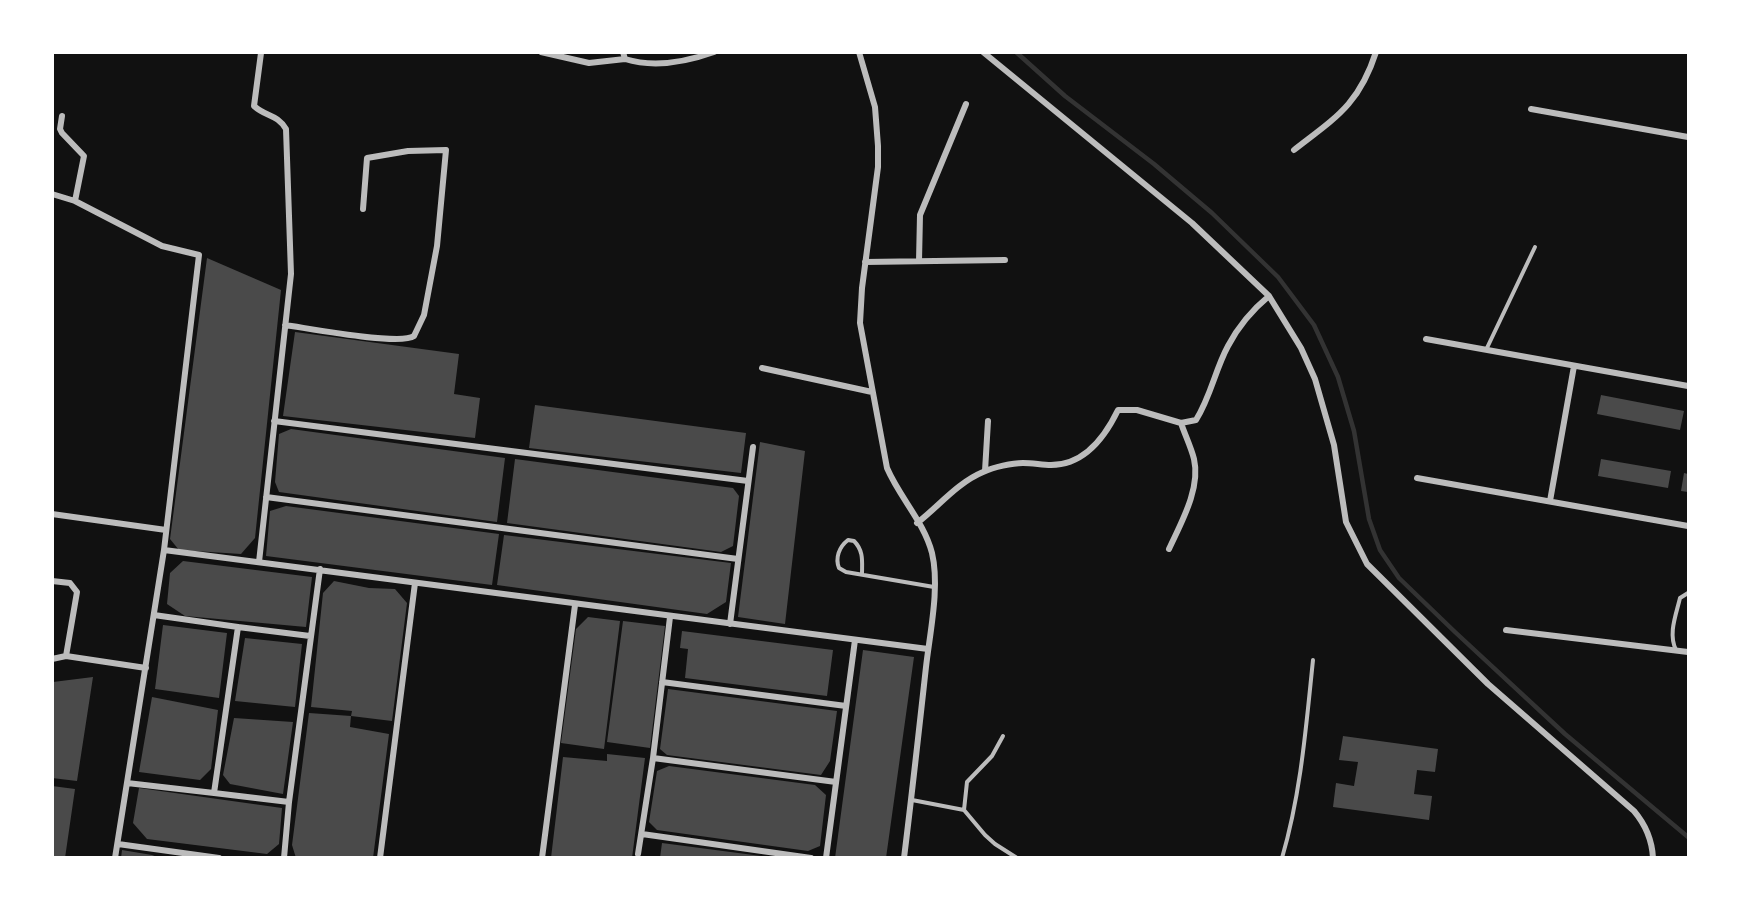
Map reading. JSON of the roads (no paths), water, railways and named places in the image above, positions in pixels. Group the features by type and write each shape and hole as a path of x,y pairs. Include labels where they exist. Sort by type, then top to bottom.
{"street":[{"path":"541,52 590,63 608,62 624,56 637,63 659,64 714,52"},
{"path":"860,52 875,107 878,146 878,167 865,262 860,322 887,468 923,531 932,555 934,587 904,858"},
{"path":"983,52 1192,222 1269,296 1301,348 1315,379 1334,445 1346,522 1367,564 1488,684 1634,811 1649,834 1653,858"},
{"path":"1294,150 1351,104 1360,92 1376,52"},
{"path":"259,562 291,277 286,129 281,121 259,111 254,106 261,53"},
{"path":"919,261 920,215 966,104"},
{"path":"1531,109 1689,136"},
{"path":"62,116 60,129 62,133 84,156 75,201"},
{"path":"285,324 359,336 404,340 414,336 424,315 437,246 446,150 408,151 367,158 363,209"},
{"path":"52,194 75,201 162,246 199,255 164,550 115,858"},
{"path":"865,262 1005,260"},
{"path":"917,523 968,479 985,471 1021,463 1053,466 1068,462 1097,446 1118,410 1137,410 1181,423 1196,420 1209,398 1228,346 1253,309 1269,296"},
{"path":"1426,339 1689,386"},
{"path":"1550,501 1574,366"},
{"path":"762,368 872,392"},
{"path":"274,421 748,481"},
{"path":"985,471 988,421"},
{"path":"1169,549 1185,512 1196,477 1194,460 1181,423"},
{"path":"730,624 753,447"},
{"path":"1417,478 1689,526"},
{"path":"266,497 738,559"},
{"path":"52,514 166,530"},
{"path":"164,550 928,649"},
{"path":"284,858 289,802 320,569"},
{"path":"52,581 70,583 77,592 66,656"},
{"path":"380,858 415,582"},
{"path":"542,858 575,605"},
{"path":"154,615 310,636"},
{"path":"638,854 653,758 670,617"},
{"path":"214,793 238,627"},
{"path":"1506,630 1689,652"},
{"path":"826,858 855,640"},
{"path":"52,659 66,656 146,668"},
{"path":"662,682 846,706"},
{"path":"653,758 836,782"},
{"path":"127,783 289,802"},
{"path":"642,834 811,858"},
{"path":"118,844 191,856 219,858"}],"lane":[{"path":"1486,350 1535,247"},
{"path":"862,574 862,554 859,545 855,541 848,540 843,544 838,555 839,568 846,572 934,587"},
{"path":"1677,650 1672,642 1672,635 1680,598 1689,593"},
{"path":"1282,858 1300,783 1313,660"},
{"path":"964,810 967,782 992,756 1003,736"},
{"path":"911,800 964,810 985,835 1017,858"}],"waterway":[{"path":"1016,52 1065,96 1154,164 1212,213 1278,277 1314,325 1338,377 1354,431 1369,519 1380,550 1399,578 1565,734 1688,837"}]}
